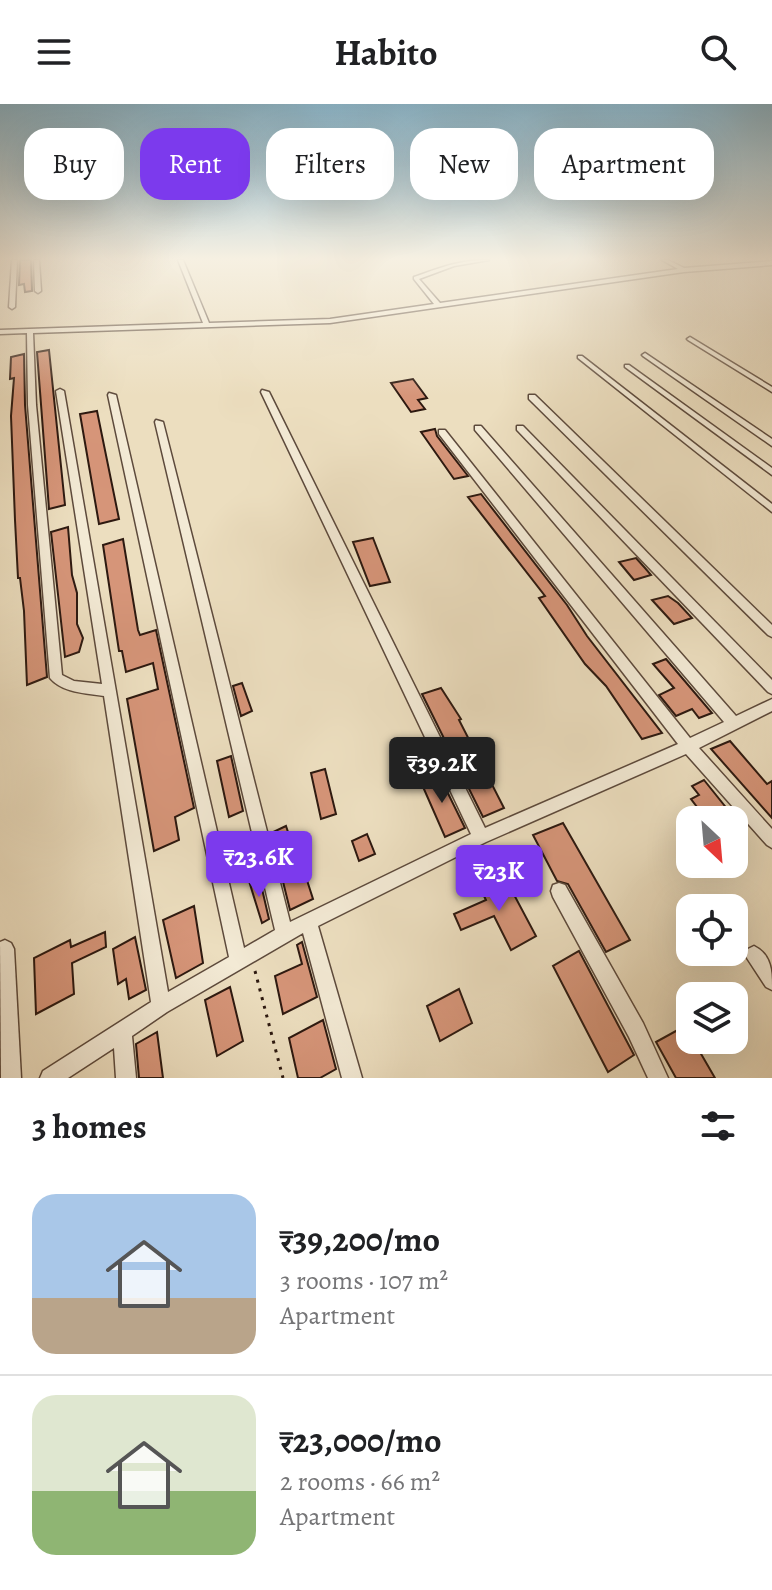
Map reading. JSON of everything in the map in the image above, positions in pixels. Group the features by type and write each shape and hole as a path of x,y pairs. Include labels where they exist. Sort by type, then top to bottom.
{"street":[{"path":"199,305 207,326"},
{"path":"0,332 30,334 330,321 443,305"},
{"path":"30,334 56,678 72,686 109,691"},
{"path":"690,339 772,390"},
{"path":"645,355 772,443"},
{"path":"580,357 772,509"},
{"path":"627,366 772,472"},
{"path":"60,391 161,1006"},
{"path":"265,392 481,837"},
{"path":"112,395 244,956"},
{"path":"532,397 772,632"},
{"path":"159,422 284,934"},
{"path":"478,428 735,724"},
{"path":"520,428 772,688"},
{"path":"442,432 688,746 772,840"},
{"path":"50,1078 161,1006 284,934 481,837 688,746 772,705"},
{"path":"559,891 636,1030 658,1078"},
{"path":"309,923 352,1078"},
{"path":"5,949 11,1078"},
{"path":"754,955 772,981"},
{"path":"122,1031 126,1078"}],"path":[{"path":"244,956 283,1078"}],"building":[{"path":"49,350 65,505 49,509 37,352"},
{"path":"24,354 25,405 47,677 27,685 15,520 11,416 14,378 10,379 11,357"},
{"path":"413,379 427,398 418,400 425,409 411,412 391,383"},
{"path":"97,411 119,519 99,524 80,414"},
{"path":"435,429 468,476 454,479 421,432"},
{"path":"481,494 662,733 642,739 606,686 585,664 539,598 545,596 468,497"},
{"path":"68,527 72,575 77,593 77,624 83,638 79,652 65,657 51,532"},
{"path":"373,538 390,582 370,586 353,542"},
{"path":"123,539 138,630 140,635 156,630 194,808 175,817 179,840 154,851 127,699 158,689 153,663 126,672 122,651 119,651 103,545"},
{"path":"636,558 651,575 634,580 619,562"},
{"path":"668,596 692,618 674,624 652,600"},
{"path":"666,659 712,713 699,718 692,709 676,716 659,695 674,688 653,664"},
{"path":"242,683 252,711 241,716 233,686"},
{"path":"441,688 461,719 504,808 483,817 422,694"},
{"path":"730,741 767,784 772,781 772,818 711,749"},
{"path":"231,756 243,811 229,817 217,761"},
{"path":"325,769 336,814 321,819 311,773"},
{"path":"438,773 465,828 445,837 420,780"},
{"path":"704,780 725,806 696,806 691,799 699,795 692,786"},
{"path":"563,823 630,940 606,952 568,884 557,881 533,835"},
{"path":"286,826 293,847 296,846 313,899 290,910 271,833"},
{"path":"367,834 375,854 359,861 352,841"},
{"path":"503,874 536,936 511,950 494,916 461,930 454,914 486,900 479,886"},
{"path":"259,876 269,919 262,923 249,881"},
{"path":"194,906 203,963 176,978 163,920"},
{"path":"105,932 106,947 72,963 74,994 36,1014 34,958 70,940 71,947"},
{"path":"135,937 146,990 129,999 126,979 118,984 113,949"},
{"path":"302,942 317,997 283,1014 275,976 302,964 297,945"},
{"path":"579,951 634,1055 608,1072 553,966"},
{"path":"230,987 243,1041 217,1056 205,1000"},
{"path":"459,989 472,1023 440,1041 427,1006"},
{"path":"323,1020 336,1069 320,1078 298,1078 289,1038"},
{"path":"676,1031 676,1054 701,1054 715,1078 676,1078 656,1042"},
{"path":"157,1032 163,1078 139,1078 136,1044"}]}
